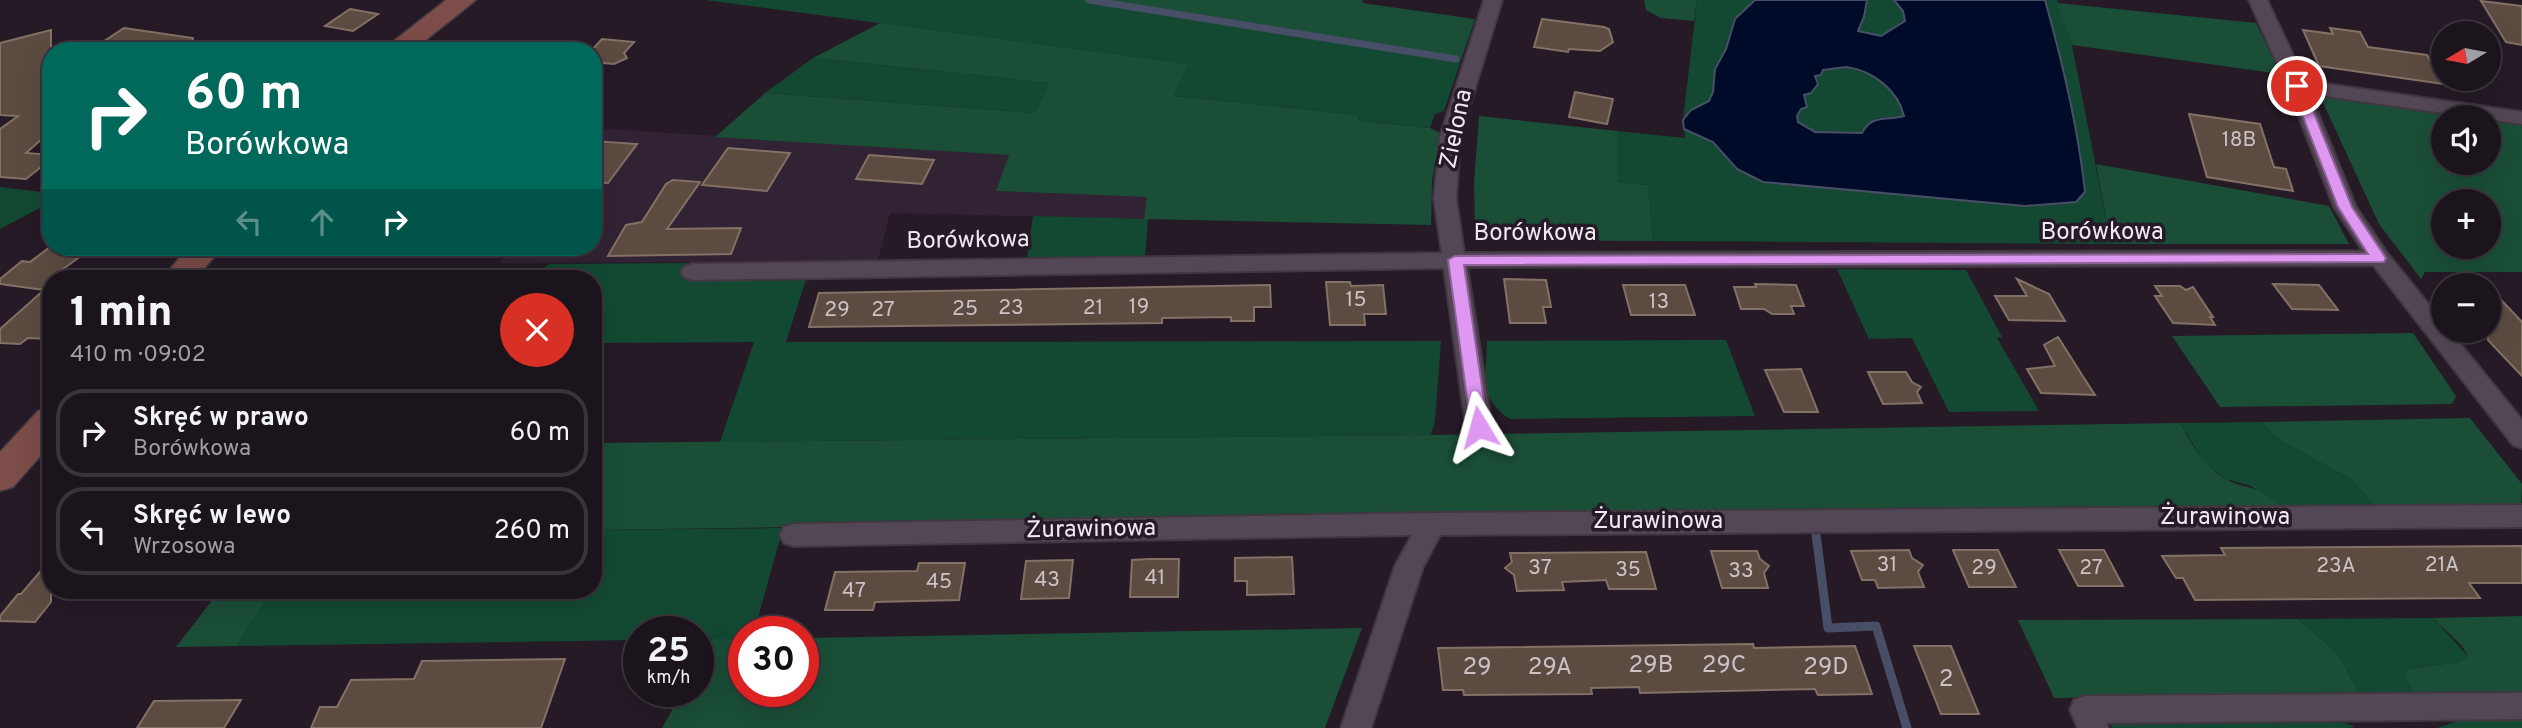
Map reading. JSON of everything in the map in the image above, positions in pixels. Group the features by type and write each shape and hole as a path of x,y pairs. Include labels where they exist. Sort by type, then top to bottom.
{"main road":[{"path":"406,42 463,0"},
{"path":"185,270 199,256"},
{"path":"0,477 42,430"}],"street":[{"name":"Zielona","path":"1479,427 1444,200 1450,137 1493,0"},
{"path":"2258,0 2297,86 2345,207 2379,258 2522,438"},
{"path":"2297,86 2522,118"},
{"name":"Borówkowa","path":"692,272 1455,260 2379,258"},
{"name":"Żurawinowa","path":"794,535 1433,524 2522,516"},
{"path":"1356,728 1409,566 1433,524"},
{"path":"2089,719 2522,706"}],"shaded area":[{"path":"602,129 1009,155 997,191 1148,197 1144,219 890,213 878,261 500,263 504,256 602,256"}],"green space":[{"path":"705,0 1109,0 1462,57 1444,111 1435,114 1430,128 1358,121 1359,115 1174,96 1187,64"},
{"path":"1109,0 1363,0 1362,3 1475,19 1462,57"},
{"path":"1644,0 1697,0 1694,21 1661,18 1646,10"},
{"path":"1697,0 1755,0 1735,19 1726,49 1715,70 1713,92 1709,101 1691,110 1683,120"},
{"path":"1867,0 1894,0 1903,11 1905,21 1881,36 1858,31"},
{"path":"2045,0 2057,0 2072,45 2111,244 1653,241 1648,185 1617,182 1617,131 1685,138 1684,129 1713,142 1737,169 2084,192 2069,95"},
{"path":"2057,3 2256,23 2281,74 2072,45"},
{"path":"880,23 1188,64 1174,96 1359,115 1358,121 1430,128 1440,133 1432,181 1431,225 1144,219 1147,197 996,191 1009,155 715,137 765,93 1035,113 1050,83 813,58"},
{"path":"813,58 1051,83 1035,113 765,93"},
{"path":"1846,67 1865,72 1883,83 1896,98 1905,116 1877,118 1862,133 1815,132 1798,122 1798,112 1804,95 1811,93 1814,76 1823,70"},
{"path":"2320,96 2431,112 2431,175 2501,175 2501,122 2522,125 2522,272 2425,272 2421,279 2379,224"},
{"path":"1479,116 1617,131 1617,182 1648,185 1653,241 1494,240 1475,228 1474,183"},
{"path":"2096,164 2329,206 2349,244 2111,244"},
{"path":"0,187 42,192 42,207 0,229"},
{"path":"1033,216 1148,219 1145,258 1027,259"},
{"path":"688,263 684,276 807,276 786,342 1441,341 1435,421 1431,435 720,442 754,342 602,343 602,270 541,270 549,264"},
{"path":"1837,269 1966,270 2002,337 1997,338 2039,411 1949,412 1912,338 1869,339"},
{"path":"2413,333 2456,396 2452,404 2220,407 2172,336"},
{"path":"1726,340 1755,416 1510,419 1493,403 1486,385 1487,341"},
{"path":"2470,418 2522,484 2521,508 2377,508 2352,480 2275,437 2262,422"},
{"path":"2262,422 2275,437 2352,480 2377,508 2281,509 2251,486 2226,479 2205,464 2180,423"},
{"path":"2180,423 2199,454 2217,473 2232,482 2260,491 2281,509 1839,511 602,530 602,443 1431,435"},
{"path":"783,528 758,616 728,616 728,639 714,640 714,616 623,616 623,640 236,646 268,599 602,599 602,530"},
{"path":"213,599 268,599 236,646 176,647"},
{"path":"2522,616 2522,694 2414,695 2404,673 2409,669 2459,662 2468,656 2462,646 2433,618"},
{"path":"2433,618 2468,656 2459,662 2404,672 2414,695 2360,695 2338,654 2298,619"},
{"path":"2298,619 2338,654 2360,695 2054,698 2018,620"},
{"path":"1362,628 1325,728 662,728 674,707 714,707 714,639 728,639 728,707 819,707 819,638"},
{"path":"2309,713 2355,726 2112,728 2107,718"},
{"path":"2522,718 2522,728 2437,728 2464,719"}],"water":[{"path":"1755,0 1867,0 1858,31 1881,36 1905,21 1903,11 1894,0 2045,0 2069,95 2085,192 2076,202 2025,206 1763,182 1737,169 1713,142 1684,129 1683,120 1691,110 1709,101 1713,92 1715,69 1726,49 1735,19","holes":["1846,67 1874,77 1890,90 1904,116 1870,123 1862,133 1815,132 1798,122 1797,116 1801,109 1807,107 1804,95 1811,93 1818,84 1815,76 1821,75 1823,70"]}],"building":[{"path":"2481,1 2522,6 2522,45 2506,42 2501,34 2501,21 2493,21"},
{"path":"350,9 378,14 353,31 325,26"},
{"path":"1542,19 1604,27 1609,29 1613,42 1600,51 1569,49 1568,52 1534,47"},
{"path":"124,28 193,38 193,42 103,42"},
{"path":"2330,28 2360,32 2368,47 2427,55 2431,62 2431,82 2319,66 2303,30 2333,34"},
{"path":"51,30 51,42 42,42 42,139 26,153 42,154 42,166 26,179 0,177 0,129 18,116 0,115 0,43"},
{"path":"602,39 634,42 624,53 627,58 614,64 602,63 602,42 599,42"},
{"path":"1575,92 1613,99 1607,124 1569,117"},
{"path":"2189,114 2260,124 2274,167 2286,169 2293,191 2207,177"},
{"path":"602,142 637,144 608,183 602,183"},
{"path":"728,148 790,153 767,191 702,185"},
{"path":"869,155 934,160 922,184 856,179"},
{"path":"673,180 700,182 667,229 741,228 731,254 608,256 626,225 642,222 666,184"},
{"path":"42,253 42,256 81,256 62,270 42,270 42,290 0,284 0,279 22,261 30,262"},
{"path":"1504,279 1546,280 1551,307 1543,307 1546,323 1510,323"},
{"path":"2017,279 2049,294 2065,321 2009,320 1995,296 2027,296"},
{"path":"1326,282 1350,282 1351,286 1383,285 1386,314 1364,314 1365,325 1330,325"},
{"path":"1755,284 1796,285 1804,306 1791,306 1794,314 1772,314 1764,309 1741,309 1734,287 1756,287"},
{"path":"2273,284 2319,285 2338,310 2292,309"},
{"path":"1270,285 1271,307 1254,307 1254,321 1231,321 1231,317 1162,318 1162,323 809,327 819,293"},
{"path":"1623,285 1685,285 1695,315 1631,315"},
{"path":"2155,286 2180,286 2186,290 2193,287 2213,317 2210,317 2215,325 2173,323 2155,296 2162,296"},
{"path":"42,292 42,339 28,338 20,344 0,343 0,329"},
{"path":"2501,300 2522,322 2522,376 2491,343 2501,343"},
{"path":"2058,337 2095,395 2041,393 2027,369 2055,366 2044,345"},
{"path":"1801,369 1818,412 1784,412 1765,370"},
{"path":"1868,372 1906,372 1912,382 1921,387 1917,392 1922,403 1883,404"},
{"path":"2522,546 2522,583 2469,583 2480,598 2195,600 2183,578 2176,578 2162,556 2225,555 2221,548"},
{"path":"1909,550 1912,558 1923,565 1918,572 1924,587 1878,588 1875,580 1862,580 1851,551"},
{"path":"1953,550 1998,550 2016,587 1969,587"},
{"path":"2059,550 2104,550 2123,586 2078,586"},
{"path":"1711,551 1757,551 1760,559 1769,566 1764,573 1768,588 1722,588"},
{"path":"1646,552 1656,589 1609,589 1606,580 1562,582 1564,590 1517,591 1514,575 1505,568 1512,562 1510,553"},
{"path":"1292,557 1294,594 1247,595 1247,581 1235,581 1235,558"},
{"path":"1179,559 1178,597 1130,597 1132,560"},
{"path":"1073,560 1069,598 1021,599 1026,561"},
{"path":"919,563 965,563 959,600 875,602 873,610 825,610 835,572 917,571"},
{"path":"42,570 42,599 51,599 51,602 35,622 0,621 0,616 18,594 21,594"},
{"path":"1753,644 1754,648 1855,646 1872,694 1818,695 1815,689 1640,693 1639,687 1591,688 1592,694 1464,695 1463,690 1443,690 1438,648"},
{"path":"1914,646 1951,646 1979,714 1941,714"},
{"path":"565,659 541,728 311,728 320,707 337,707 351,680 414,679 422,661"},
{"path":"241,700 224,728 137,728 154,701"}],"waterway":[{"path":"1089,0 1456,59"},
{"path":"1816,534 1828,628 1876,626 1907,728"}],"route":[{"path":"1479,427 1455,260 2379,258 2345,207 2297,86"}]}
